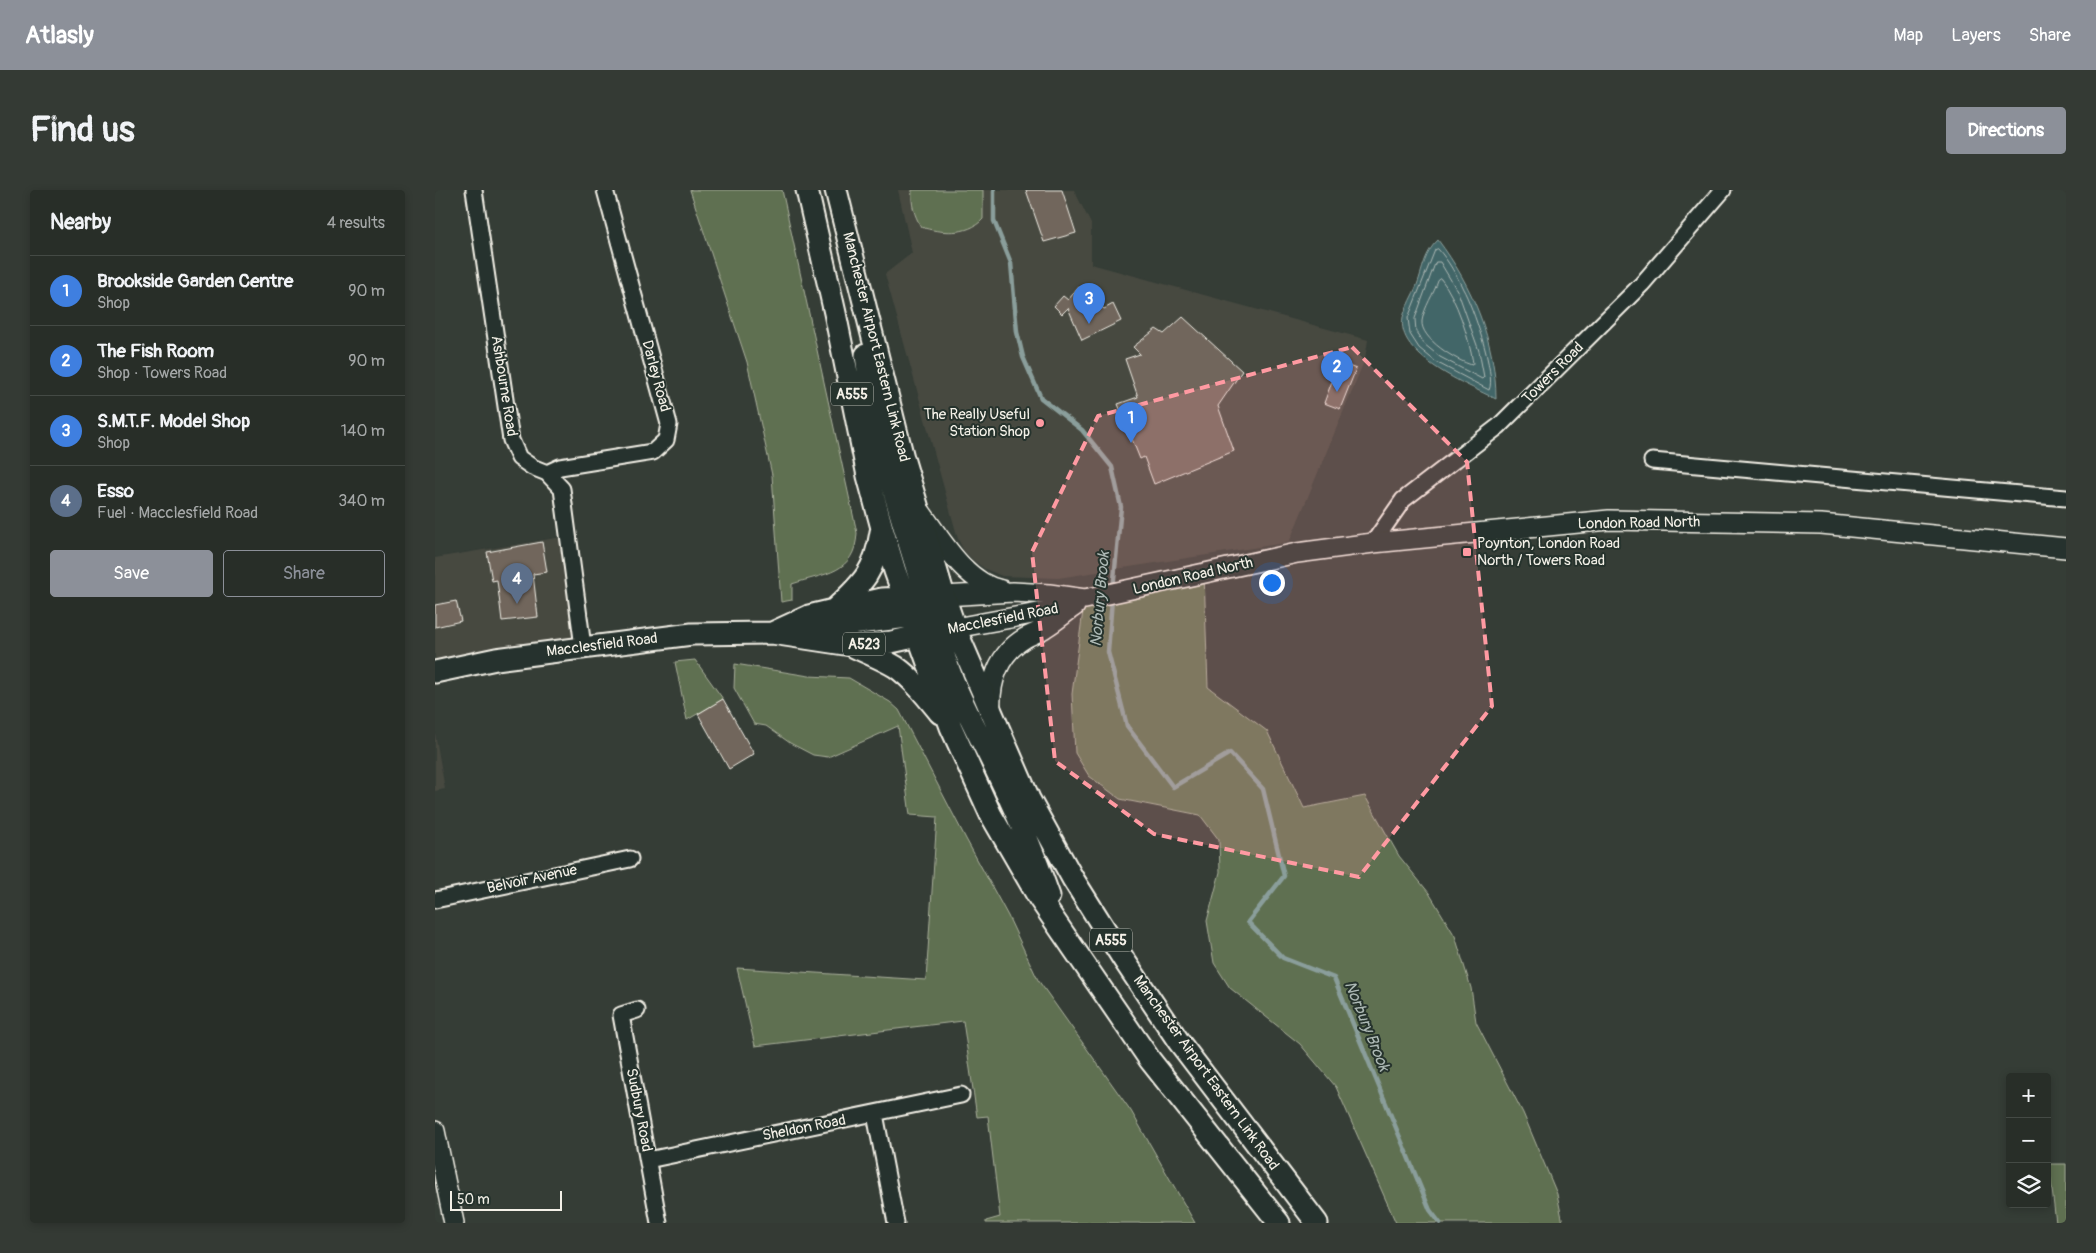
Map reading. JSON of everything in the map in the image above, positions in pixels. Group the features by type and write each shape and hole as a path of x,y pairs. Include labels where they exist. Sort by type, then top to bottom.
{"highway":[{"name":"Manchester Airport Eastern Link Road","path":"807,190 835,313 868,476 882,528 991,712 1029,799 1073,879 1123,960 1179,1042 1317,1223"},
{"name":"Manchester Airport Eastern Link Road","path":"836,190 916,505"},
{"path":"857,273 871,398 894,496 945,656 959,691 1023,826 1065,936"},
{"name":"A555","path":"916,505 931,612"},
{"path":"834,610 854,592 870,572 879,548 882,528"},
{"name":"Macclesfield Road","path":"435,672 496,659 692,634 779,630 851,645 891,642 918,637 931,612 882,599 809,616 779,630"},
{"path":"779,630 809,629 931,612"},
{"name":"A555","path":"918,637 951,727"},
{"path":"851,645 894,666 902,672 923,692 951,727"},
{"name":"Manchester Airport Eastern Link Road","path":"951,727 991,815 1039,898 1150,1060 1279,1223"}],"main road":[{"path":"916,505 959,562 980,581 995,589 1013,592"},
{"name":"London Road North","path":"1086,601 1297,553 1373,543 1609,520 1821,524 2066,548"},
{"name":"Macclesfield Road","path":"931,612 1013,592 1049,594 1086,601"},
{"path":"991,712 990,700 995,675 1007,654 1025,638 1045,628 1086,601"},
{"name":"Macclesfield Road","path":"931,612 1086,601"},
{"path":"435,1132 454,1223"}],"street":[{"name":"Ashbourne Road","path":"474,190 511,440 519,458 531,467 547,473 562,489 583,647"},
{"name":"Darley Road","path":"547,473 560,467 653,452 666,440 669,424 605,190"},
{"name":"Towers Road","path":"1373,543 1403,500 1499,426 1642,284 1723,190"},
{"path":"1652,461 2066,498"},
{"name":"Belvoir Avenue","path":"435,900 630,859"},
{"name":"Sudbury Road","path":"637,1010 621,1015 659,1223"},
{"name":"Sheldon Road","path":"648,1160 961,1095"},
{"path":"875,1114 897,1223"}],"highlighted area":[{"path":"1352,347 1467,462 1492,706 1359,877 1154,834 1055,761 1032,552 1098,416"}],"shaded area":[{"path":"898,190 1074,190 1091,224 1091,264 1368,340 1365,359 1290,540 1285,543 1058,578 1002,576 985,569 974,561 964,551 958,539 885,274 912,253"},
{"path":"568,536 583,647 435,672 435,558"},
{"path":"435,733 445,789 435,791"}],"green space":[{"path":"690,190 782,190 857,533 851,557 836,570 792,584 792,600 781,602 772,475 747,362"},
{"path":"912,190 983,190 983,219 962,231 945,232 921,227 913,209"},
{"path":"1204,575 1208,687 1267,731 1304,808 1365,796 1399,856 1429,893 1455,936 1471,988 1476,1022 1523,1113 1557,1194 1563,1223 1396,1223 1336,1087 1300,1044 1230,988 1214,963 1207,921 1220,872 1219,840 1200,815 1120,799 1089,776 1075,753 1072,694 1084,603"},
{"path":"695,660 723,699 687,720 675,662"},
{"path":"735,664 809,676 849,678 890,702 899,710 1008,916 1038,980 1131,1111 1195,1223 986,1223 986,1221 1000,1217 988,1116 977,1117 963,1021 755,1046 737,968 926,980 937,817 910,815 898,726 828,757 813,755 790,743 766,726 754,724 734,688"},
{"path":"2051,1164 2066,1164 2066,1223 2056,1223"}],"water":[{"path":"1438,240 1461,276 1480,315 1492,356 1496,399 1436,367 1410,344 1404,331 1404,313 1417,285 1424,261"}],"building":[{"path":"1026,190 1062,190 1076,233 1044,242"},
{"path":"1079,287 1104,309 1113,304 1121,321 1082,340 1068,308 1062,314 1054,306 1063,296 1068,300"},
{"path":"1183,317 1242,371 1218,406 1234,451 1154,484 1144,457 1140,459 1118,404 1138,397 1125,359 1140,354 1133,347 1156,329 1164,334"},
{"path":"1339,362 1356,369 1340,409 1324,403"},
{"path":"542,542 547,572 533,574 538,617 502,621 497,580 492,581 487,552"},
{"path":"456,601 461,621 435,627 435,605"},
{"path":"723,699 754,754 729,769 698,714"}],"waterway":[{"name":"Norbury Brook","path":"994,190 994,221 1011,263 1017,332 1023,357 1041,398 1082,430 1112,467 1121,507 1113,589"},
{"name":"Norbury Brook","path":"1112,599 1108,652 1127,726 1173,787 1230,753 1263,789 1284,876 1248,922 1283,958 1334,978 1430,1210 1440,1223"}],"place":[{"name":"S.M.T.F. Model Shop","path":"1089,324"},
{"name":"The Fish Room","path":"1337,392"},
{"name":"The Really Useful Station Shop","path":"1040,423"},
{"name":"Brookside Garden Centre","path":"1131,443"},
{"name":"Poynton, London Road North / Towers Road","path":"1467,552"},
{"name":"Esso","path":"517,604"}]}
